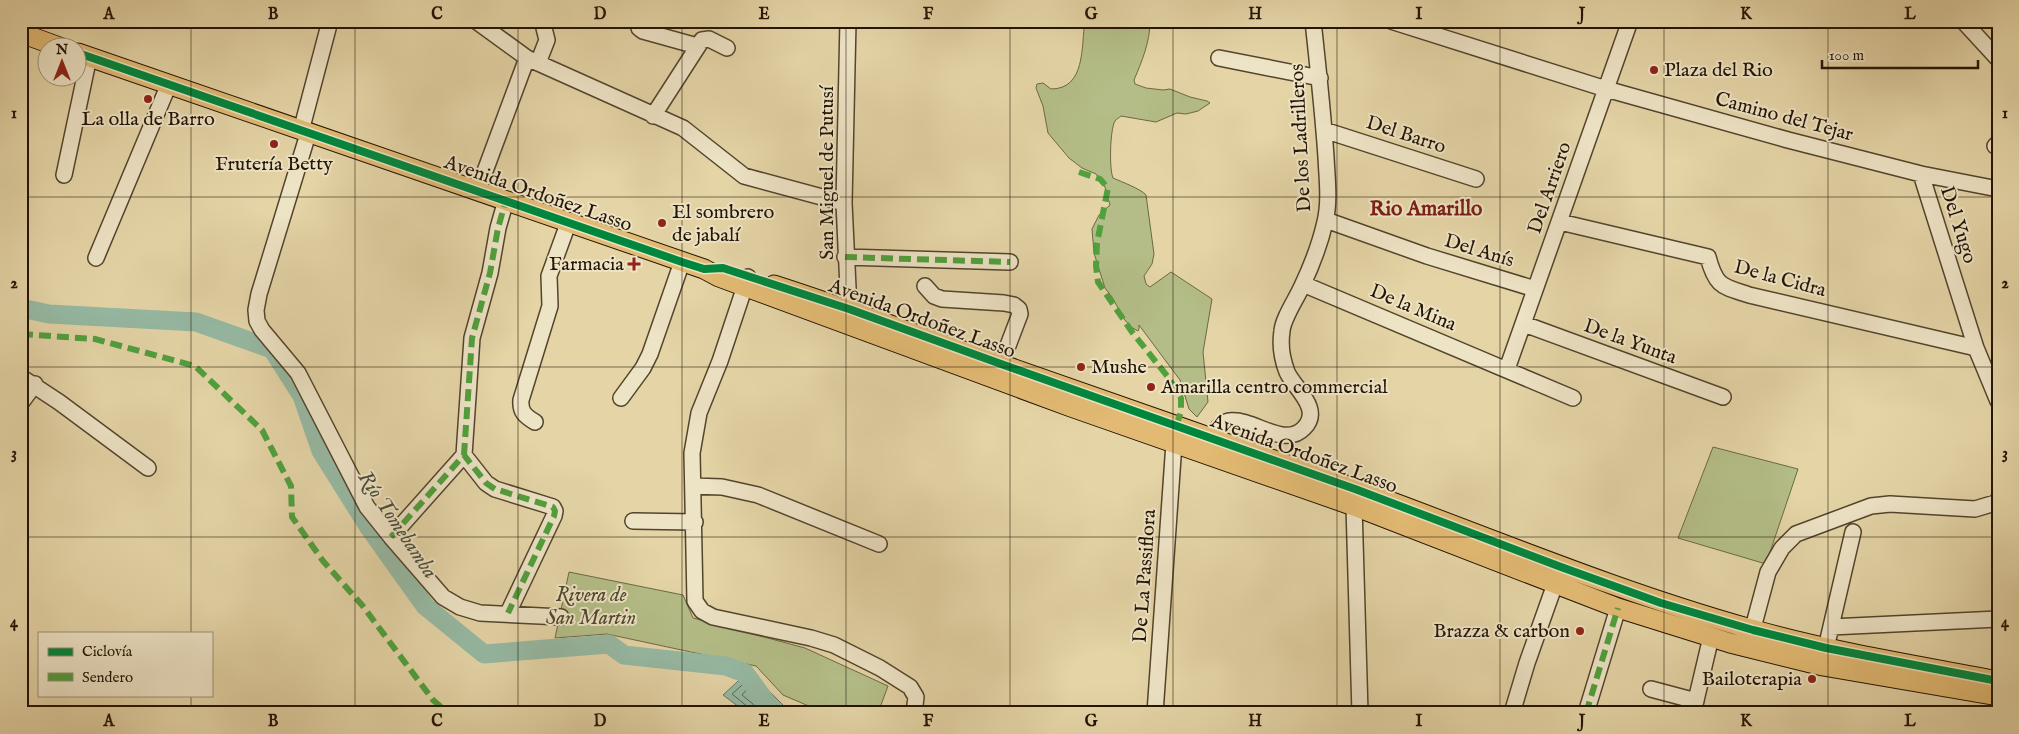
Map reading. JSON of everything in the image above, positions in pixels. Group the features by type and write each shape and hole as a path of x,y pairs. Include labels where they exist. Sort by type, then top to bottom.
{"main road":[{"path":"21,34 38,40"},
{"name":"Avenida Ordoñez Lasso","path":"88,57 569,221 704,269 719,277 746,282 846,316 1001,364 1355,489 1751,639"},
{"name":"Avenida Ordoñez Lasso","path":"846,316 1070,407 1354,506 1618,608 1712,637 1751,639"},
{"path":"1751,639 1826,648 1998,681"},
{"path":"1751,639 1823,666 1998,696"}],"street":[{"path":"330,21 305,132 256,310 257,321 262,330 298,373 367,506 391,537 448,601 474,612 561,617"},
{"path":"476,21 532,61 683,128 744,176 844,203"},
{"path":"478,190 532,61 547,40 544,28 545,21"},
{"path":"638,21 639,28 643,31 696,46"},
{"name":"San Miguel de Putusí","path":"846,316 844,203 848,21"},
{"name":"De los Ladrilleros","path":"1212,439 1215,430 1228,421 1238,421 1281,435 1296,434 1305,428 1309,419 1310,409 1306,398 1288,373 1282,350 1282,329 1317,253 1326,220 1328,197 1324,130 1313,21"},
{"name":"Camino del Tejar","path":"1391,21 1606,89 1788,140 1921,174 1998,189"},
{"name":"Del Arriero","path":"1507,369 1630,21"},
{"path":"1963,21 1998,59"},
{"path":"654,116 696,46 705,38 727,48"},
{"path":"1219,58 1320,78"},
{"path":"96,258 169,84"},
{"path":"64,175 78,88"},
{"name":"Del Barro","path":"1324,130 1476,179"},
{"name":"Del Yugo","path":"1921,174 1976,348 1998,401"},
{"path":"391,537 464,455 472,338 490,273 498,228 506,200"},
{"name":"Del Anís","path":"1326,220 1427,256 1535,289"},
{"path":"535,422 524,415 521,400 550,306 549,276 569,221"},
{"name":"De la Cidra","path":"1560,222 1708,258 1712,275 1722,286 1750,295 1976,348"},
{"path":"845,257 1010,262"},
{"path":"621,398 643,368 650,354 682,262"},
{"path":"746,282 720,361 699,413 692,453 696,601 702,611 713,617 834,645 880,668 910,687 916,697 914,713"},
{"name":"De la Mina","path":"1303,284 1573,398"},
{"path":"925,286 934,296 942,299 1004,303 1020,308 1020,314 1001,364"},
{"name":"De la Yunta","path":"1524,324 1723,397"},
{"path":"21,403 28,380 148,468"},
{"name":"De La Passiflora","path":"1155,713 1174,443"},
{"path":"464,455 486,483 495,489 554,507 555,511 508,613"},
{"path":"692,486 722,487 758,495 879,544"},
{"path":"1751,639 1768,572 1782,548 1796,534 1871,506 1890,504 1976,510 1998,500"},
{"path":"1354,506 1360,713"},
{"path":"633,521 695,522"},
{"path":"1826,648 1853,532"},
{"path":"1512,713 1527,663 1555,584"},
{"path":"1586,713 1618,608"},
{"path":"1831,627 1998,620"},
{"path":"1651,689 1694,707 1712,637"}],"green space":[{"path":"1085,21 1150,21 1147,44 1134,80 1135,84 1146,88 1170,89 1210,103 1198,111 1186,114 1177,113 1156,122 1121,116 1115,120 1113,125 1111,149 1113,178 1136,188 1146,195 1154,254 1152,264 1144,276 1146,284 1150,287 1171,272 1212,299 1203,352 1208,402 1197,417 1189,409 1180,380 1139,325 1138,331 1131,327 1124,319 1105,288 1094,253 1092,229 1099,215 1110,205 1105,187 1096,174 1082,168 1069,158 1048,133 1043,106 1036,88 1037,84 1043,83 1051,89 1062,87 1071,82 1080,64"},
{"path":"1713,447 1798,469 1766,564 1678,538"},
{"name":"Rivera de San Martin","path":"569,572 683,595 693,618 805,648 888,686 878,713 825,713 783,695 756,666 607,634 555,638"}],"water":[{"path":"749,671 791,713 747,713 723,695"}],"waterway":[{"name":"Río Tomebamba","path":"21,308 49,314 196,322 272,349 302,396 321,451 368,526 425,606 484,654 609,644 624,655 726,666 745,673 774,713"}],"marked path":[{"path":"1079,172 1100,179 1108,188 1097,243 1096,266 1098,282 1132,332 1168,377 1181,398 1181,412 1176,426"},
{"path":"464,455 472,338 490,273 498,228 506,200"},
{"path":"845,257 1010,262"},
{"path":"21,334 95,339 195,366 262,430 291,486 292,517 323,561 362,605 433,700 448,713"},
{"path":"391,537 464,455 486,483 495,489 553,507 555,511 554,516 508,613"},
{"path":"1586,713 1618,608"}],"cycle path":[{"path":"88,56 682,262 704,269 723,268 849,309 1355,489 1661,603 1753,630 1826,648 1998,681"}],"place":[{"name":"Plaza del Rio","path":"1654,70"},
{"name":"La olla de Barro","path":"148,99"},
{"name":"Frutería Betty","path":"274,144"},
{"name":"El sombrero de jabalí","path":"662,223"},
{"name":"Farmacia","path":"634,264"},
{"name":"Mushe","path":"1081,367"},
{"name":"Amarilla centro commercial","path":"1151,387"},
{"name":"Brazza & carbon","path":"1580,631"},
{"name":"Bailoterapia","path":"1812,679"}],"district":[{"name":"Rio Amarillo","path":"1426,209"}]}
